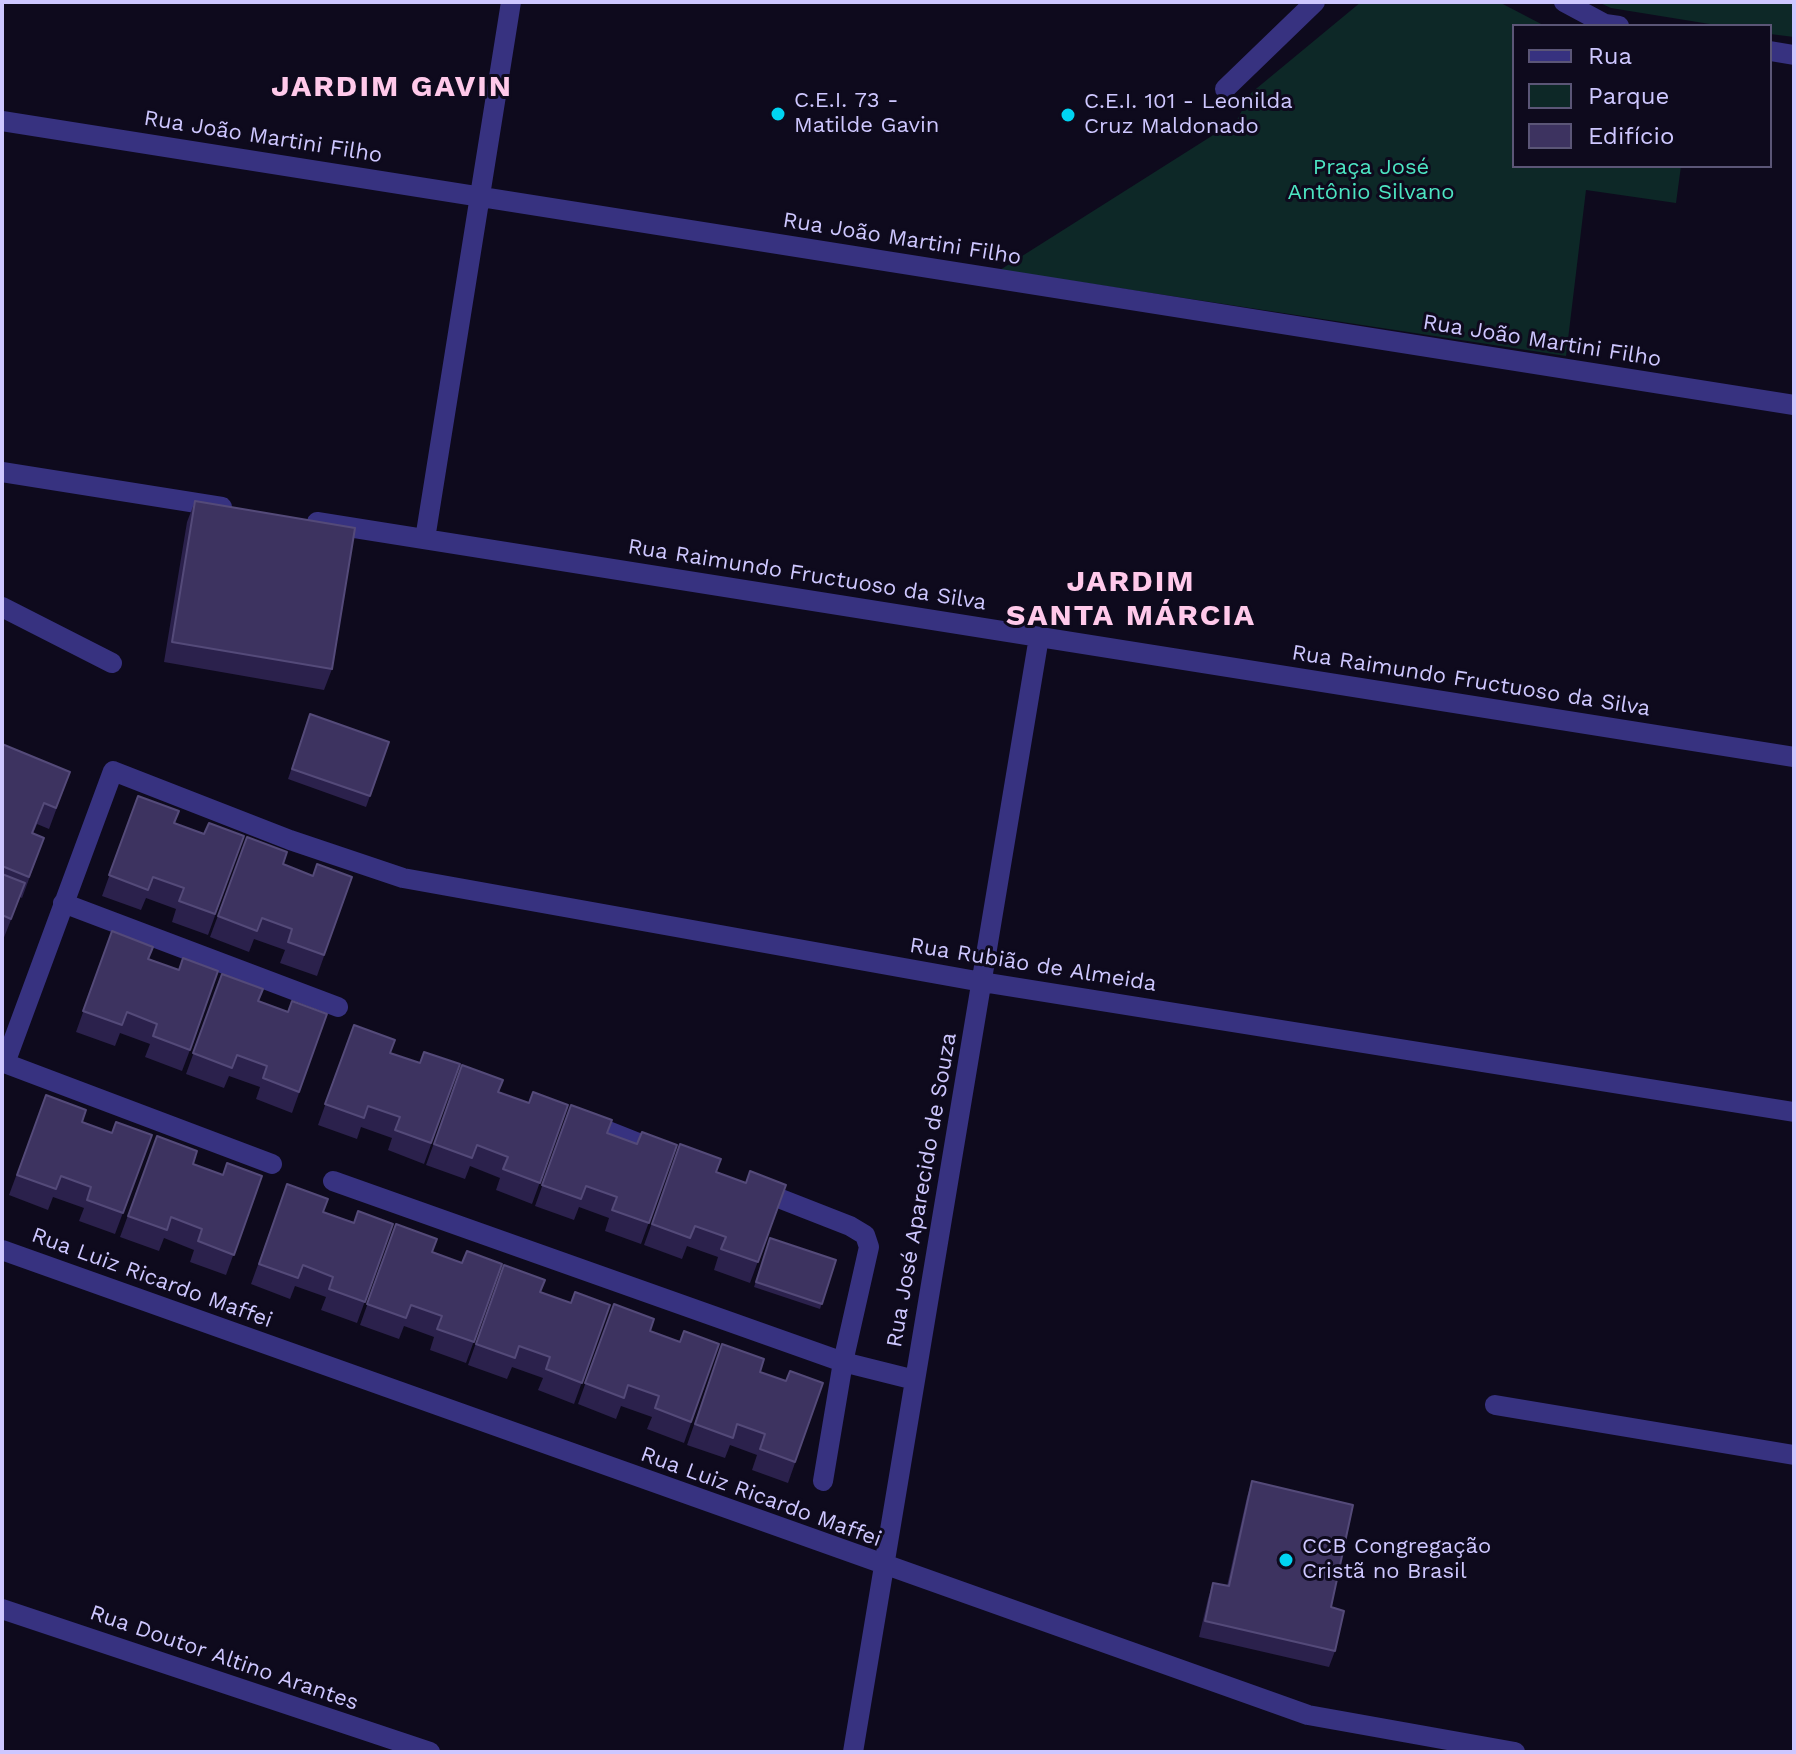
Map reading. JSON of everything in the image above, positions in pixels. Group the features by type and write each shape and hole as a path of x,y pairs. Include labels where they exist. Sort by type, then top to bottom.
{"street":[{"path":"425,539 511,2"},
{"path":"1225,89 1315,2"},
{"path":"1564,2 1610,24"},
{"path":"1772,51 1794,55"},
{"name":"Rua João Martini Filho","path":"3,121 1794,405"},
{"path":"2,472 237,509"},
{"name":"Rua Raimundo Fructuoso da Silva","path":"300,519 1794,757"},
{"path":"2,607 112,663"},
{"name":"Rua José Aparecido de Souza","path":"853,1752 1039,637"},
{"name":"Rua Rubião de Almeida","path":"63,903 113,771 271,832 403,878 982,982 1794,1112"},
{"path":"272,1164 4,1063 63,903 338,1007"},
{"path":"560,1112 676,1158"},
{"path":"333,1181 843,1362 915,1380"},
{"path":"734,1181 865,1235 869,1247 843,1362 823,1481"},
{"name":"Rua Luiz Ricardo Maffei","path":"2,1250 884,1567 1308,1715 1515,1752"},
{"path":"1495,1405 1794,1455"},
{"name":"Rua Doutor Altino Arantes","path":"2,1609 430,1752"}],"green space":[{"name":"Praça José Antônio Silvano","path":"1361,2 1499,2 1541,24 1512,24 1512,168 1681,168 1676,203 1586,190 1566,356 1000,270 1237,120 1251,93"},
{"path":"1598,2 1794,2 1794,37 1772,34 1772,24 1710,24 1611,8"}],"building":[{"path":"195,501 355,528 332,669 172,642"},
{"path":"310,714 389,742 370,796 292,769"},
{"path":"2,744 70,772 56,808 44,803 32,833 44,838 29,877 2,866"},
{"path":"138,796 179,811 174,823 204,834 209,823 244,836 215,914 179,901 184,888 153,877 148,890 109,875"},
{"path":"247,837 287,852 283,864 313,876 317,864 352,877 324,955 288,942 292,929 262,918 257,931 218,916"},
{"path":"2,874 25,883 11,919 2,915"},
{"path":"112,931 153,947 148,959 179,970 183,958 218,971 190,1050 153,1036 157,1024 127,1012 122,1025 83,1011"},
{"path":"222,974 263,989 258,1001 288,1012 292,1001 327,1014 299,1092 263,1078 267,1066 237,1055 232,1068 193,1053"},
{"path":"354,1025 395,1040 390,1053 420,1063 424,1052 460,1064 431,1143 395,1130 400,1117 368,1106 364,1118 325,1104"},
{"path":"462,1065 503,1080 498,1092 529,1103 533,1092 568,1105 540,1183 503,1169 508,1157 477,1145 472,1158 434,1144"},
{"path":"46,1095 86,1110 82,1122 112,1133 116,1122 152,1135 123,1213 87,1200 91,1187 61,1176 56,1189 17,1175"},
{"path":"571,1105 612,1120 607,1133 637,1144 642,1132 677,1145 649,1223 612,1210 617,1197 586,1186 581,1199 542,1185"},
{"path":"157,1136 197,1151 193,1164 223,1175 227,1163 262,1176 234,1255 198,1241 202,1229 171,1217 167,1230 128,1216"},
{"path":"680,1144 721,1159 716,1172 746,1183 750,1171 786,1185 758,1262 721,1249 726,1237 695,1226 690,1238 652,1224"},
{"path":"287,1184 328,1199 323,1212 354,1223 358,1211 393,1224 365,1302 329,1289 333,1277 303,1265 298,1278 259,1264"},
{"path":"396,1224 437,1239 432,1252 462,1263 467,1251 502,1264 474,1342 437,1329 442,1316 411,1305 406,1318 367,1304"},
{"path":"770,1238 836,1260 822,1304 756,1282"},
{"path":"504,1265 545,1280 540,1292 571,1303 575,1292 610,1305 582,1383 546,1369 550,1357 519,1346 515,1358 476,1344"},
{"path":"614,1304 654,1319 650,1331 680,1342 684,1331 719,1344 691,1422 655,1408 659,1396 628,1385 624,1398 585,1383"},
{"path":"722,1344 764,1359 760,1372 786,1381 790,1371 823,1383 795,1462 760,1449 765,1434 737,1424 733,1438 695,1424"},
{"name":"CCB Congregação Cristã no Brasil","path":"1252,1481 1353,1505 1331,1607 1344,1611 1335,1651 1205,1621 1213,1583 1229,1586"}],"place":[{"name":"C.E.I. 73 - Matilde Gavin","path":"778,114"},
{"name":"C.E.I. 101 - Leonilda Cruz Maldonado","path":"1068,115"},
{"name":"CCB Congregação Cristã no Brasil","path":"1286,1560"}],"district":[{"name":"JARDIM GAVIN","path":"392,87"},
{"name":"JARDIM SANTA MÁRCIA","path":"1131,599"}]}
